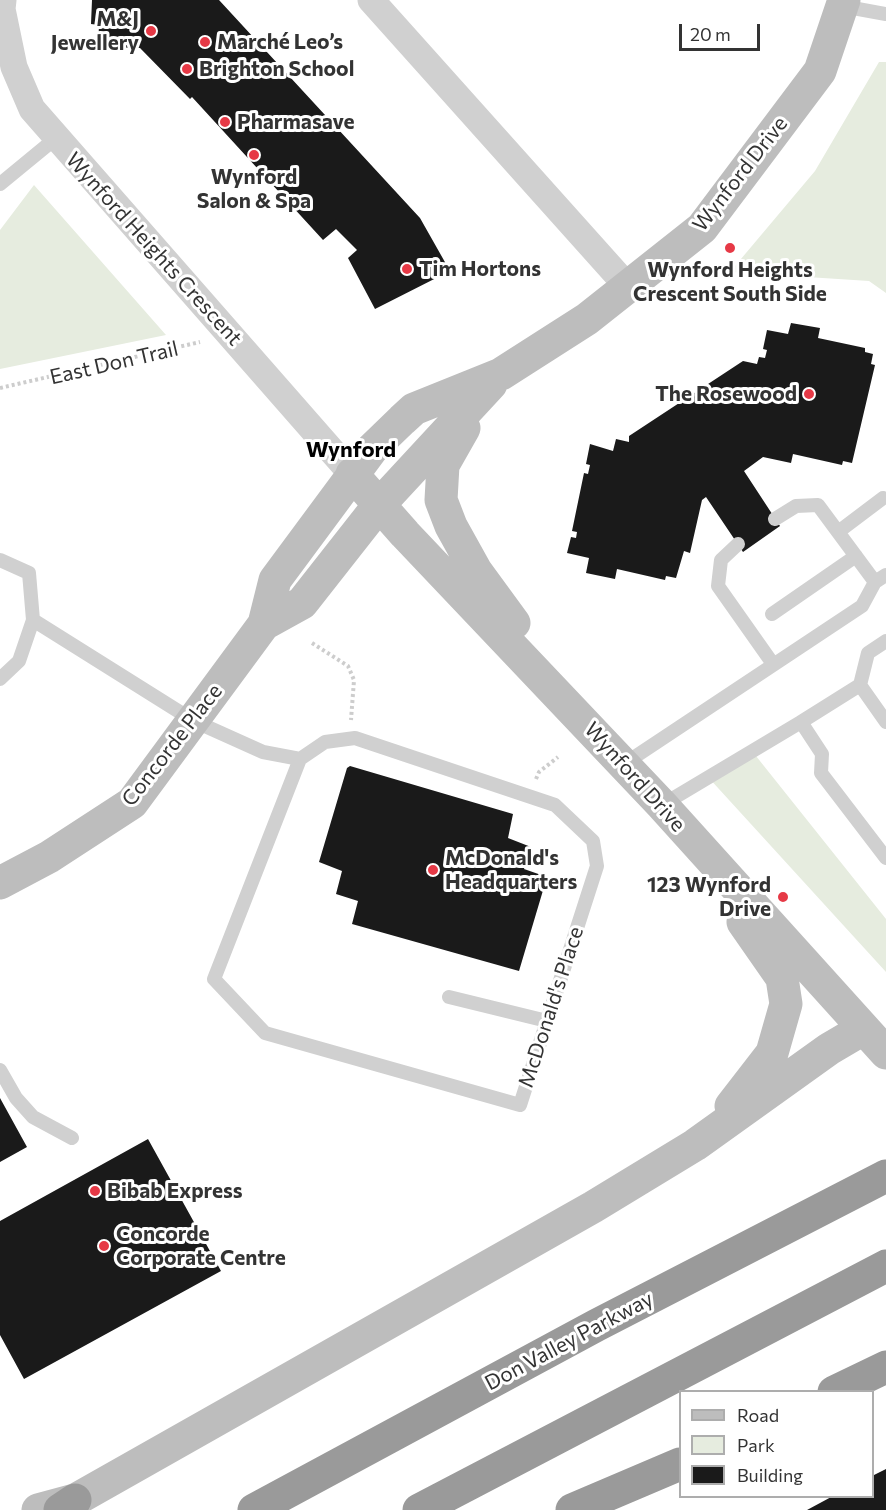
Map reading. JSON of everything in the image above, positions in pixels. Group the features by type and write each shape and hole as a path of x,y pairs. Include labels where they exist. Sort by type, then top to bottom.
{"highway":[{"name":"Don Valley Parkway","path":"254,1510 587,1330 886,1176"},
{"path":"419,1510 886,1266"},
{"path":"838,1390 886,1367"},
{"path":"572,1510 679,1465"}],"street":[{"path":"371,0 628,287"},
{"name":"Wynford Drive","path":"843,3 820,71 702,228 587,319 501,374 414,409 372,449 352,474 597,734 874,1040"},
{"name":"Wynford Heights Crescent","path":"2,6 14,68 32,109 352,474"},
{"path":"501,374 467,421 443,465 441,500 451,526 476,571 597,734"},
{"name":"Wynford Drive","path":"379,505 501,374"},
{"name":"Concorde Place","path":"0,883 49,857 132,803 264,624 275,580 352,474"},
{"name":"Concorde Place","path":"264,624 302,603 379,505"},
{"path":"669,813 782,978 786,1004 772,1053 748,1086 695,1145"},
{"path":"38,1510 67,1505 593,1207 695,1145 829,1050 874,1040"}],"lane":[{"path":"843,3 886,14"},
{"path":"0,186 56,138"},
{"path":"838,532 883,498"},
{"path":"624,764 862,606 881,578 855,555 818,505 796,506 776,519"},
{"path":"738,544 721,560 718,586 773,664"},
{"path":"772,614 855,555"},
{"path":"0,560 29,573 33,620 19,661 0,680"},
{"path":"33,620 194,721 263,752 300,759"},
{"path":"669,813 801,722 860,685 868,652 886,641"},
{"path":"860,685 886,722"},
{"path":"801,722 822,754 821,773 886,858"},
{"name":"McDonald's Place","path":"355,738 555,805 593,841 597,866 520,1105 265,1033 214,979 300,759 325,742 355,738"},
{"path":"449,998 547,1021"},
{"path":"0,1070 16,1098 33,1117 72,1138"}],"path":[{"name":"East Don Trail","path":"0,388 196,344 222,325"},
{"path":"312,643 348,666 354,680 348,739"},
{"path":"529,796 539,772 558,757"}],"green space":[{"path":"879,62 886,62 886,293 869,281 730,272 815,171"},
{"path":"34,185 166,335 0,369 0,230"},
{"path":"752,751 886,919 886,972 708,777"}],"building":[{"path":"92,0 219,0 420,218 450,271 375,309 348,258 357,250 336,229 323,240 192,97 190,99 140,48 98,47 99,25 91,24"},
{"path":"791,323 820,328 818,338 865,348 865,352 873,354 871,364 875,365 852,463 843,461 842,465 793,454 791,463 763,457 744,471 780,526 743,552 706,497 702,500 690,553 684,551 676,578 666,576 665,580 617,569 615,579 586,573 589,558 567,553 571,537 576,538 577,532 572,531 584,473 588,474 590,465 586,464 590,444 613,451 616,439 629,442 629,436 743,361 757,364 759,357 765,358 767,350 763,349 767,330 788,334"},
{"name":"McDonald's Headquarters","path":"350,766 513,814 508,838 531,847 524,869 547,877 519,971 352,924 358,901 336,894 342,871 319,862 347,768"},
{"path":"0,1098 27,1147 0,1162"},
{"name":"Concorde Corporate Centre","path":"148,1139 221,1271 24,1379 0,1335 0,1221"},
{"path":"886,1469 886,1510 807,1510 829,1498 874,1498 874,1475"}],"place":[{"name":"M&J Jewellery","path":"151,31"},
{"name":"Marché Leo’s","path":"205,42"},
{"name":"Brighton School","path":"187,69"},
{"name":"Pharmasave","path":"225,122"},
{"name":"Wynford Salon & Spa","path":"254,155"},
{"name":"Wynford Heights Crescent South Side","path":"730,248"},
{"name":"Tim Hortons","path":"407,269"},
{"name":"The Rosewood","path":"809,394"},
{"name":"McDonald's Headquarters","path":"433,870"},
{"name":"123 Wynford Drive","path":"783,897"},
{"name":"Bibab Express","path":"95,1191"},
{"name":"Concorde Corporate Centre","path":"104,1246"}],"district":[{"name":"Wynford","path":"351,450"}]}
